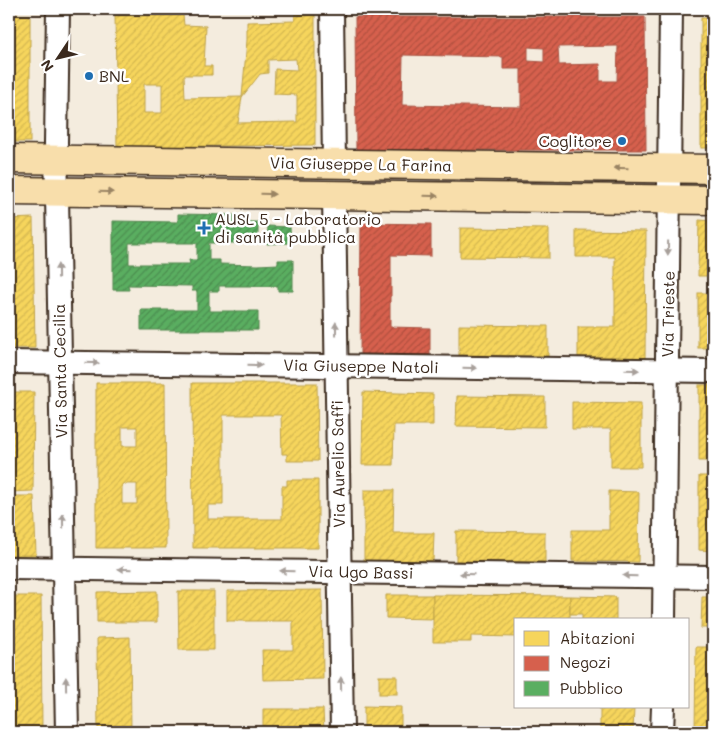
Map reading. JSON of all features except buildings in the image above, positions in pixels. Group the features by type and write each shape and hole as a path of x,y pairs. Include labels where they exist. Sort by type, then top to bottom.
{"main road":[{"name":"Via Giuseppe La Farina","path":"9,159 713,169"},
{"name":"Via Giuseppe La Farina","path":"9,191 713,200"}],"street":[{"name":"Via Santa Cecilia","path":"58,9 56,160 67,732"},
{"path":"332,9 334,164"},
{"name":"Via Trieste","path":"664,618 671,9"},
{"name":"Via Aurelio Saffi","path":"334,195 342,732"},
{"name":"Via Giuseppe Natoli","path":"9,362 713,371"},
{"name":"Via Ugo Bassi","path":"9,568 713,577"},
{"path":"662,732 663,708"}],"place":[{"name":"BNL","path":"89,76"},
{"name":"Coglitore","path":"622,141"},
{"name":"AUSL 5 - Laboratorio di sanità pubblica","path":"204,228"}]}
